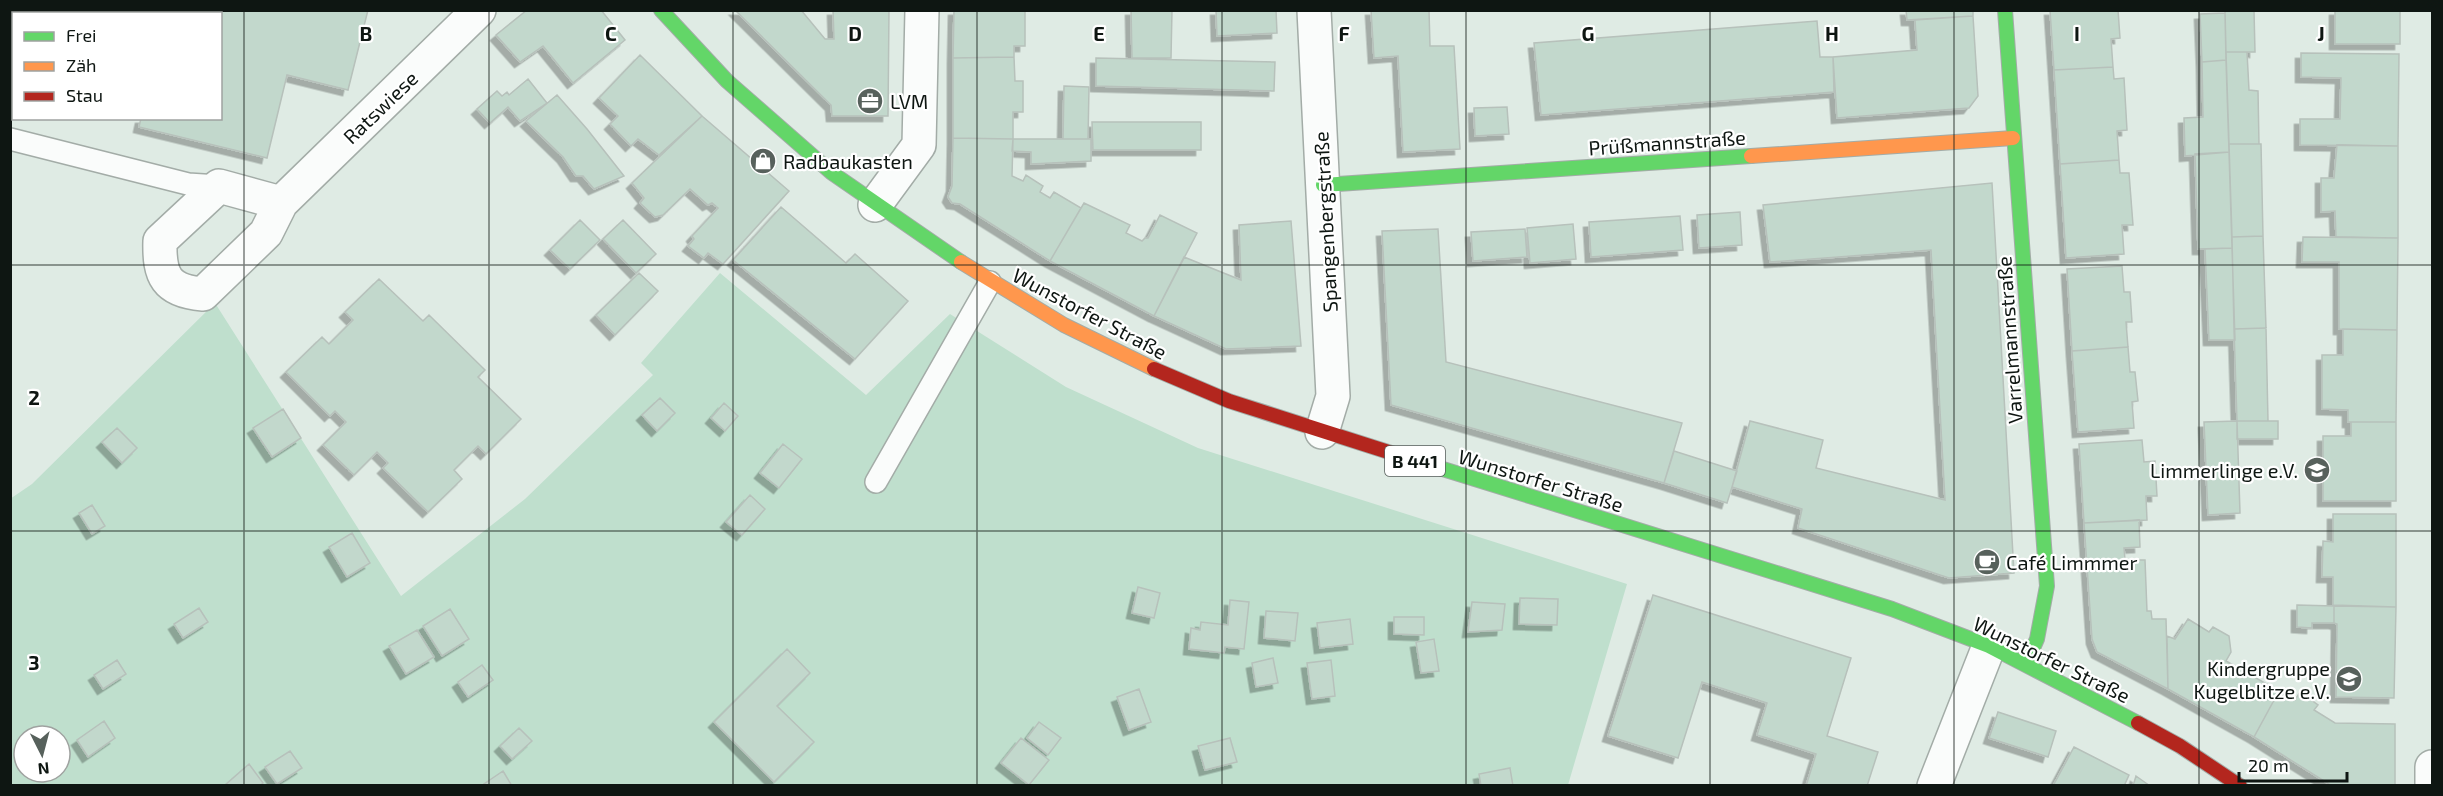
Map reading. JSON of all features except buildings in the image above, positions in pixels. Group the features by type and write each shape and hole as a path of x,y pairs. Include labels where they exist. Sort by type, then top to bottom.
{"main road":[{"name":"Wunstorfer Straße","path":"661,10 727,81 832,173 875,205 990,282 1064,326 1158,371 1229,401 1892,609 1989,646 2180,746 2240,786"},
{"name":"Varrelmannstraße","path":"2005,10 2047,586 2037,639 2026,664"},
{"name":"Prüßmannstraße","path":"1323,185 2013,138"}],"street":[{"name":"Ratswiese","path":"219,186 160,241 159,262 168,283 183,292 203,294 266,233 281,203 479,10"},
{"path":"875,205 919,146 922,10"},
{"name":"Spangenbergstraße","path":"1314,10 1333,396 1322,432"},
{"path":"219,186 281,203"},
{"path":"1934,786 1989,646"},
{"path":"2432,786 2433,767"}],"lane":[{"path":"10,139 188,184 219,186"},
{"path":"876,482 990,282"}],"green space":[{"path":"720,273 866,395 950,314 1066,387 1198,448 1627,584 1568,785 11,785 10,499 32,484 215,303 401,596 525,499 653,375 641,363"}],"traffic: fast":[{"path":"661,10 727,81 832,173 961,262"},
{"path":"2005,10 2047,586 2037,639 2026,664"},
{"path":"1323,185 1751,156"},
{"path":"1401,456 1892,609 1989,646 2138,723"}],"traffic: slow":[{"path":"1751,156 2013,138"},
{"path":"961,262 1064,325 1154,369"}],"traffic: jam":[{"path":"1154,369 1229,401 1401,456"},
{"path":"2138,723 2180,746 2240,786"}],"place":[{"name":"LVM","path":"870,101"},
{"name":"Radbaukasten","path":"763,161"},
{"name":"Limmerlinge e.V.","path":"2317,470"},
{"name":"Café Limmmer","path":"1987,562"},
{"name":"Kindergruppe Kugelblitze e.V.","path":"2349,679"}]}
